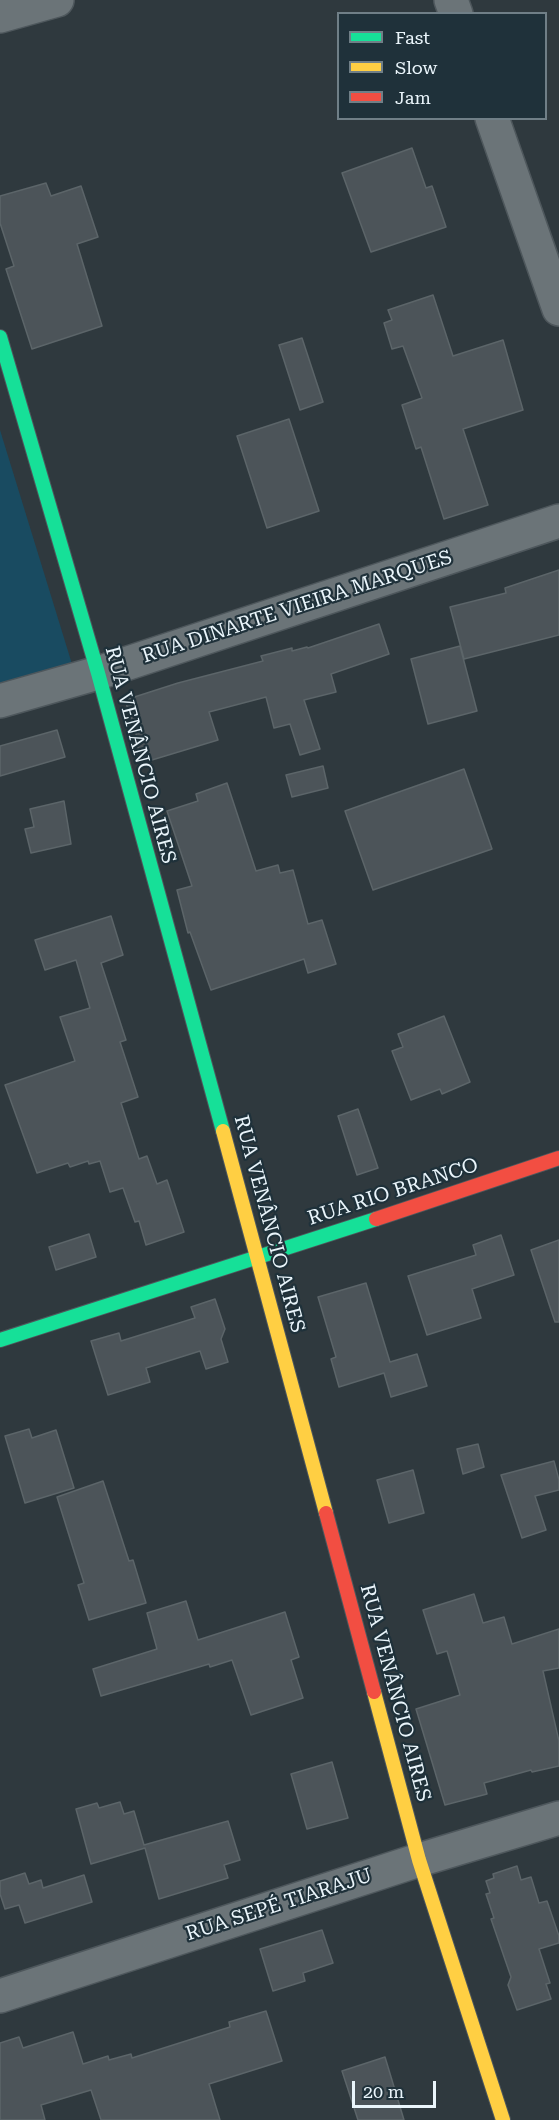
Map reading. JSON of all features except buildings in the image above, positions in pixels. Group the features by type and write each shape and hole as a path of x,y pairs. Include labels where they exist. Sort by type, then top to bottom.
{"street":[{"path":"0,16 57,0"},
{"path":"493,120 559,309"},
{"name":"RUA VENÂNCIO AIRES","path":"0,337 98,673 419,1860 503,2120"},
{"name":"RUA DINARTE VIEIRA MARQUES","path":"0,701 98,673 559,521"},
{"name":"RUA RIO BRANCO","path":"0,1340 258,1258 559,1158"},
{"name":"RUA SEPÉ TIARAJU","path":"0,1996 419,1860 559,1818"}],"shaded area":[{"path":"0,430 72,664 0,685"}],"traffic: fast":[{"path":"0,337 98,673 223,1131"},
{"path":"0,1340 376,1219"}],"traffic: slow":[{"path":"223,1131 326,1513"},
{"path":"374,1692 419,1860 503,2120"}],"traffic: jam":[{"path":"376,1219 559,1158"},
{"path":"326,1513 374,1692"}]}
